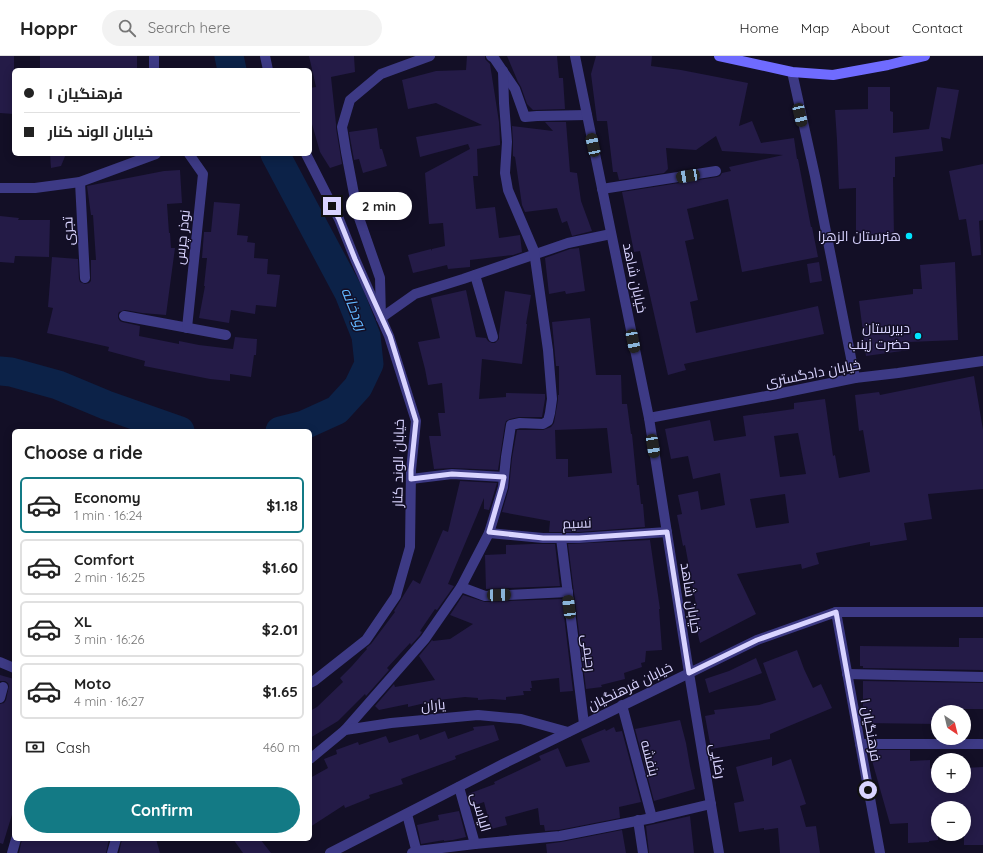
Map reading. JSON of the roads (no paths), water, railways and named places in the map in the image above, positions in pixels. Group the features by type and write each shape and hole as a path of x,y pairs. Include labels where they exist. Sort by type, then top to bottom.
{"main road":[{"path":"719,56 792,72 833,75 888,65 925,56"}],"street":[{"path":"154,56 154,68"},
{"path":"265,56 268,68"},
{"path":"381,318 380,278 358,215 342,127 350,100 382,74 430,56"},
{"path":"491,56 494,58 514,88 525,117 587,115"},
{"name":"خیابان شاهد","path":"575,56 649,418 689,673"},
{"path":"312,757 345,730 425,639 461,587 489,532 502,487 511,425 520,423 543,424 548,421 552,399 548,350 534,251 508,190 505,173 507,142 503,71"},
{"path":"792,72 815,176 855,378"},
{"path":"0,188 35,188 80,182 151,156"},
{"name":"نوذر چرس","path":"187,328 203,174 190,156"},
{"name":"خیابان الوند کنار","path":"307,156 339,219 355,259 390,336 416,421 411,470 410,547 396,596 366,640 312,682"},
{"path":"602,190 716,171"},
{"name":"تجری","path":"80,182 85,278"},
{"path":"381,318 415,294 568,243 611,234"},
{"path":"475,275 493,337"},
{"path":"124,316 226,335"},
{"name":"خیابان دادگستری","path":"649,418 855,378 898,374 983,360"},
{"path":"411,479 452,474 504,477"},
{"name":"نسیم","path":"489,532 543,538 579,538 667,532"},
{"name":"رحیمی","path":"561,538 584,724"},
{"path":"461,587 485,596 568,592"},
{"name":"خیابان فرهنگیان","path":"330,853 622,705 757,640 836,612 983,612"},
{"name":"فرهنگیان ۱","path":"836,612 880,853"},
{"path":"0,662 12,667"},
{"name":"رضایی","path":"689,673 719,853"},
{"path":"847,674 983,676"},
{"path":"0,698 3,687"},
{"name":"بنفشه","path":"622,705 652,818"},
{"name":"یاران","path":"345,730 390,723 478,715 521,719 568,732"},
{"path":"860,744 983,744"},
{"name":"الیاسی","path":"460,787 476,844"},
{"path":"408,814 415,852 476,844 560,836 652,818 711,804"},
{"path":"638,820 643,853"},
{"path":"12,853 15,841"},
{"path":"112,853 115,841"}],"waterway":[{"name":"رودخانه","path":"229,56 232,68"},
{"name":"رودخانه","path":"276,156 349,293 366,336 369,364 358,387 337,410 304,425 288,429"},
{"name":"رودخانه","path":"0,371 11,372 58,385 106,405 174,429"}],"place":[{"name":"هنرستان الزهرا","path":"909,236"},
{"name":"دبیرستان حضرت زینب","path":"918,336"}]}
